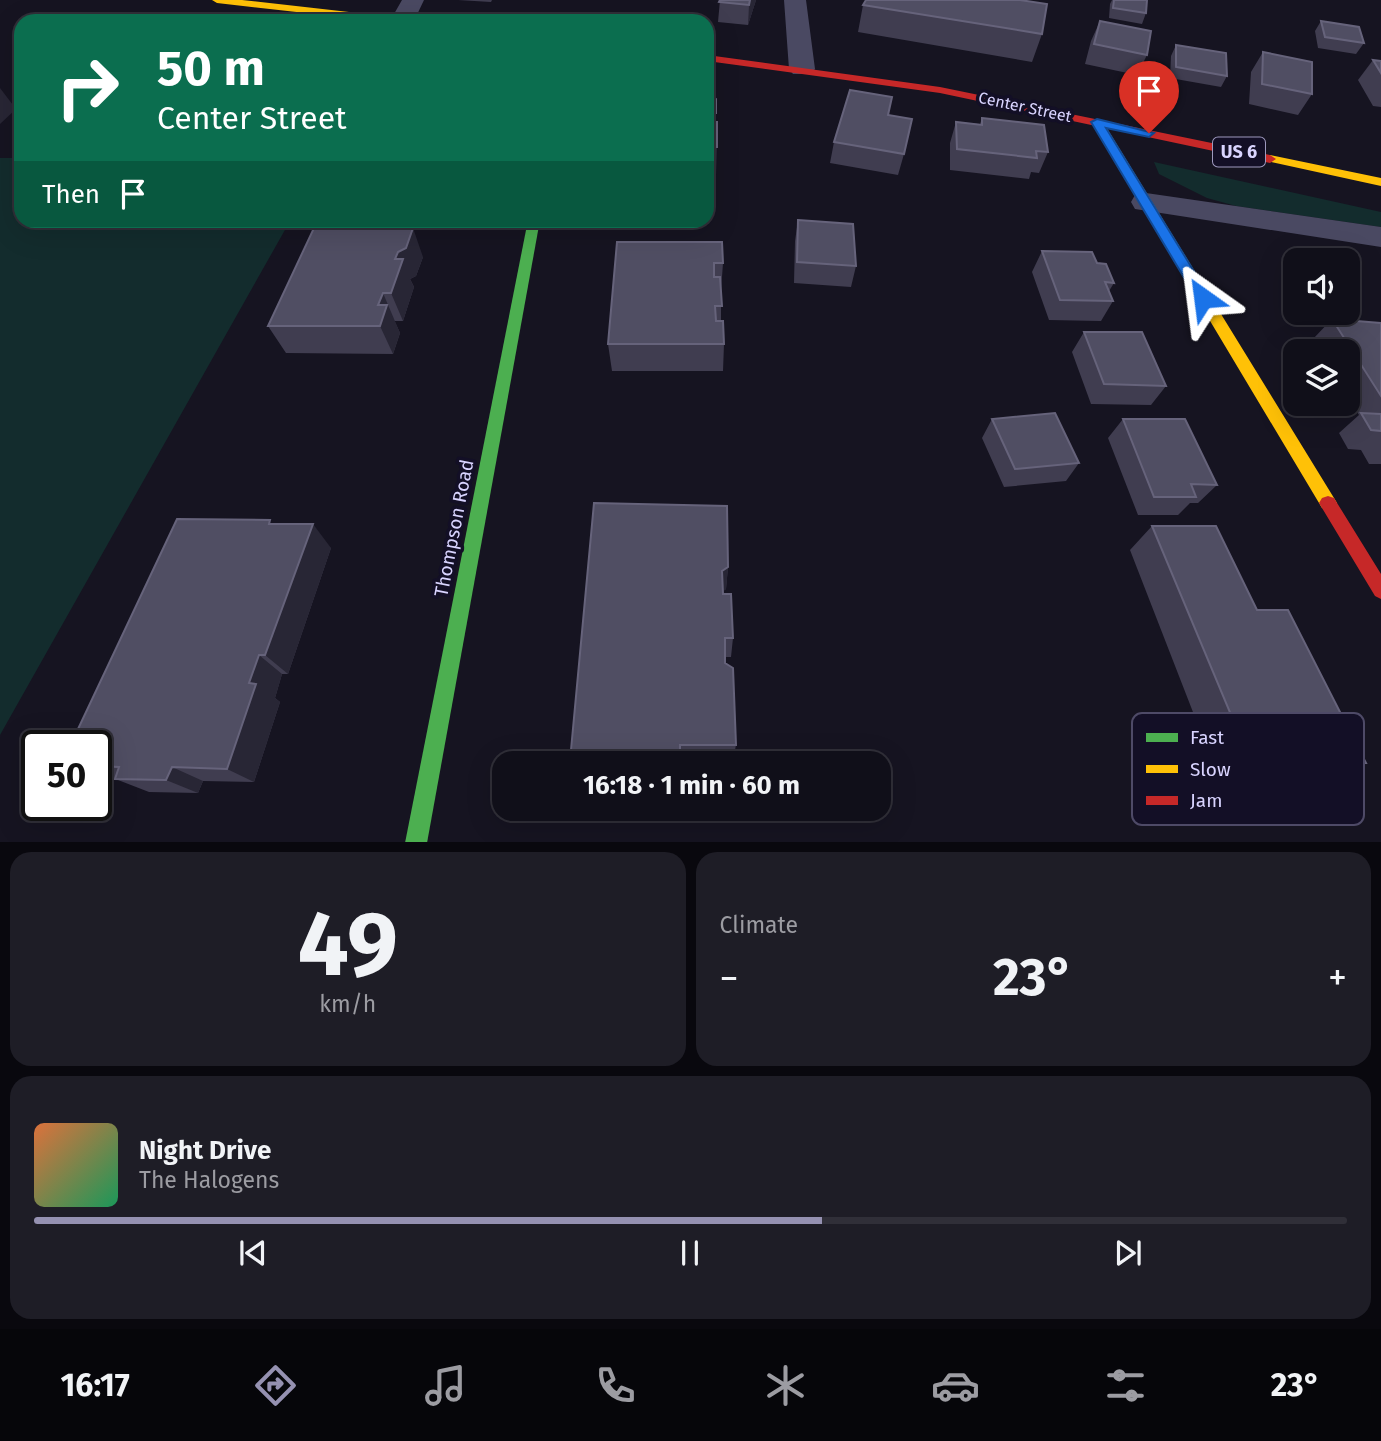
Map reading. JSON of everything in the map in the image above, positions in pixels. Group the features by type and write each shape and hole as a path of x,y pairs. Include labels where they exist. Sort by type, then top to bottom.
{"main road":[{"path":"217,0 340,14"},
{"name":"Center Street","path":"714,59 931,88 1381,182"},
{"path":"1097,122 1381,590"},
{"name":"Thompson Road","path":"416,842 532,228"}],"street":[{"path":"795,0 802,69"},
{"path":"1146,202 1381,237"}],"green space":[{"path":"0,158 14,158 14,228 286,228 0,735"},
{"path":"1154,162 1381,212 1381,227 1236,206 1207,198 1159,174"}],"building":[{"path":"750,0 749,5 719,2"},
{"path":"866,0 1020,0 1047,4 1042,34 863,5"},
{"path":"1114,0 1147,0 1146,13 1113,8"},
{"path":"1100,21 1151,31 1147,55 1094,44"},
{"path":"1321,21 1359,27 1364,43 1325,37"},
{"path":"1176,45 1226,53 1227,76 1176,67"},
{"path":"1263,52 1312,62 1312,94 1262,84"},
{"path":"1373,60 1381,61 1381,73"},
{"path":"850,90 892,97 888,115 912,119 904,154 834,142"},
{"path":"982,118 1044,125 1048,152 1036,151 1037,158 957,149 956,122 982,125"},
{"path":"714,122 717,122 717,147 714,147"},
{"path":"798,220 853,224 856,266 797,262"},
{"path":"314,228 413,228 406,248 398,252 395,259 403,259 391,293 383,293 378,305 387,305 380,326 268,326"},
{"path":"617,242 722,242 723,263 714,263 714,277 720,277 722,306 715,306 716,321 723,321 724,344 608,344"},
{"path":"1042,251 1092,252 1097,263 1106,264 1114,283 1105,282 1113,301 1060,300"},
{"path":"1360,321 1381,323 1381,396 1360,363 1360,339 1345,339 1336,325 1360,325"},
{"path":"1084,332 1142,332 1166,386 1104,384"},
{"path":"1055,413 1079,463 1015,469 992,419"},
{"path":"1361,413 1381,414 1381,431 1371,430"},
{"path":"1123,419 1185,419 1217,485 1191,484 1196,497 1154,497"},
{"path":"594,503 727,506 728,567 722,571 723,594 731,594 733,638 725,638 725,663 733,668 736,745 680,745 680,751 571,750"},
{"path":"177,519 270,520 269,524 313,524 265,655 259,655 249,683 256,684 227,769 172,767 166,780 115,779 119,767 112,767 112,730 78,730"},
{"path":"1152,526 1216,526 1257,610 1288,610 1341,713 1230,713"}],"traffic: fast":[{"path":"416,842 532,228"}],"traffic: slow":[{"path":"217,0 340,14"},
{"path":"1097,122 1328,503"},
{"path":"1270,159 1381,182"}],"traffic: jam":[{"path":"714,59 940,90 1270,159"},
{"path":"1328,503 1381,590"}],"route":[{"path":"1149,133 1097,122 1203,298"}]}
